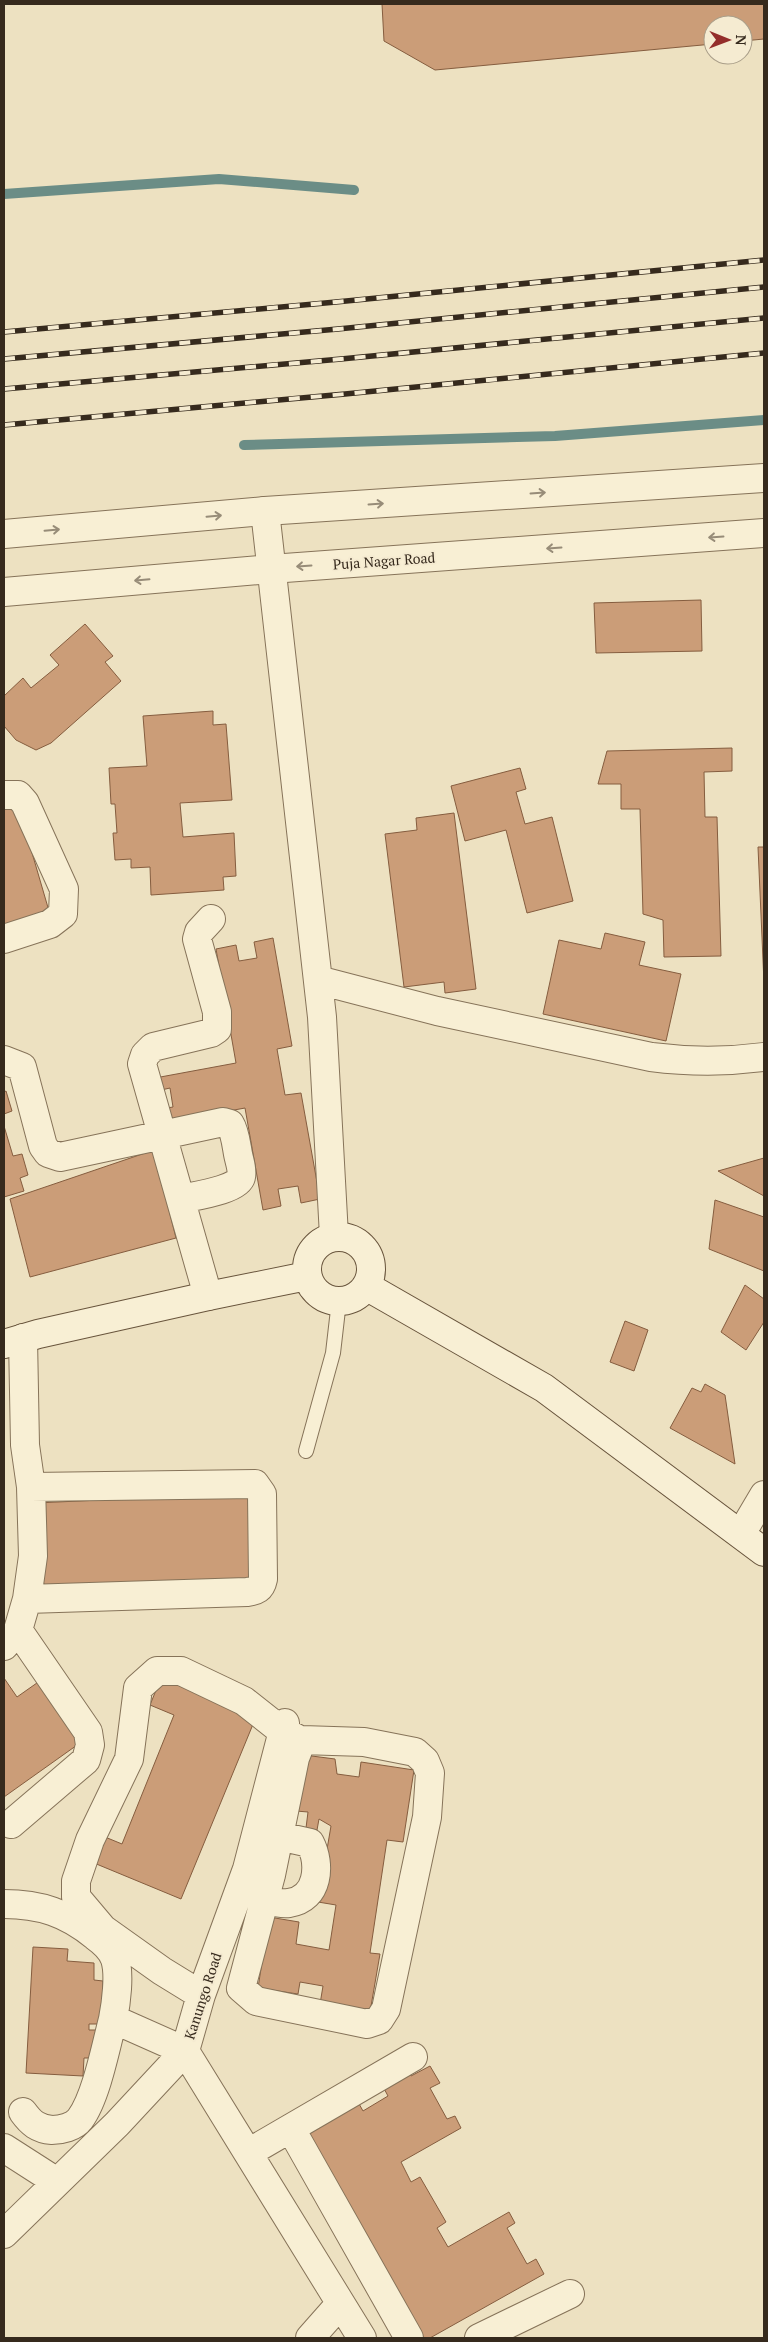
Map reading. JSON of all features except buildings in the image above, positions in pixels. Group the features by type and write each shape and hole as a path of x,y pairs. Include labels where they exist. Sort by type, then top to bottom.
{"street":[{"path":"4,534 264,511 764,478"},
{"path":"264,511 322,1017 334,1236"},
{"name":"Puja Nagar Road","path":"4,592 271,569 764,533"},
{"path":"4,795 18,795 25,803 64,889 63,914 50,924 4,939"},
{"path":"208,1296 142,1064 145,1055 153,1047 211,1033 217,1029 217,1012 198,939 199,932 211,919"},
{"path":"318,980 437,1011 651,1057 686,1062 731,1062 764,1057"},
{"path":"4,1060 22,1067 43,1146 48,1153 60,1157 223,1122 230,1124 233,1129 241,1177 237,1184 229,1188 181,1199"},
{"path":"334,1236 345,1236 354,1240 368,1255 371,1265 370,1276 366,1286 359,1294 350,1299 339,1301 328,1299 319,1294 307,1276 309,1255 324,1240 334,1236"},
{"path":"11,1824 86,1760 90,1745 88,1732 11,1638 27,1599 33,1556 31,1487 14,1341 208,1296 307,1276"},
{"path":"366,1286 544,1388 764,1552"},
{"path":"27,1599 247,1592 255,1591 261,1586 263,1580 262,1494 255,1484 31,1487"},
{"path":"741,1534 764,1495"},
{"path":"201,1995 162,1971 103,1929 76,1897 76,1881 90,1840 129,1759 138,1688 157,1671 181,1671 244,1701 289,1731 415,1752 425,1761 430,1773 427,1816 386,2009 379,2020 367,2024 256,2001 241,1988 261,1882 279,1836 294,1758 289,1731"},
{"name":"Kanungo Road","path":"4,2234 117,2124 185,2051 201,1995 261,1882 289,1731"},
{"path":"261,1882 291,1902 310,1891 314,1884 317,1865 315,1853 310,1842 279,1836"},
{"path":"4,1904 26,1904 61,1914 78,1922 105,1945 115,1959 118,1996 113,2019 92,2096 79,2120 62,2130 46,2129 32,2124 23,2112"},
{"path":"113,2019 185,2051 362,2338"},
{"path":"248,2153 413,2057"},
{"path":"291,2129 408,2338"},
{"path":"4,2148 57,2182"},
{"path":"479,2338 570,2294"},
{"path":"310,2338 340,2304"}],"lane":[{"path":"306,1451 333,1353 339,1301"}],"waterway":[{"path":"4,194 219,179 354,190"},
{"path":"244,445 555,436 764,420"}],"railway":[{"path":"4,332 764,260"},
{"path":"4,359 338,329 764,287"},
{"path":"4,389 764,318"},
{"path":"4,425 764,353"}]}
